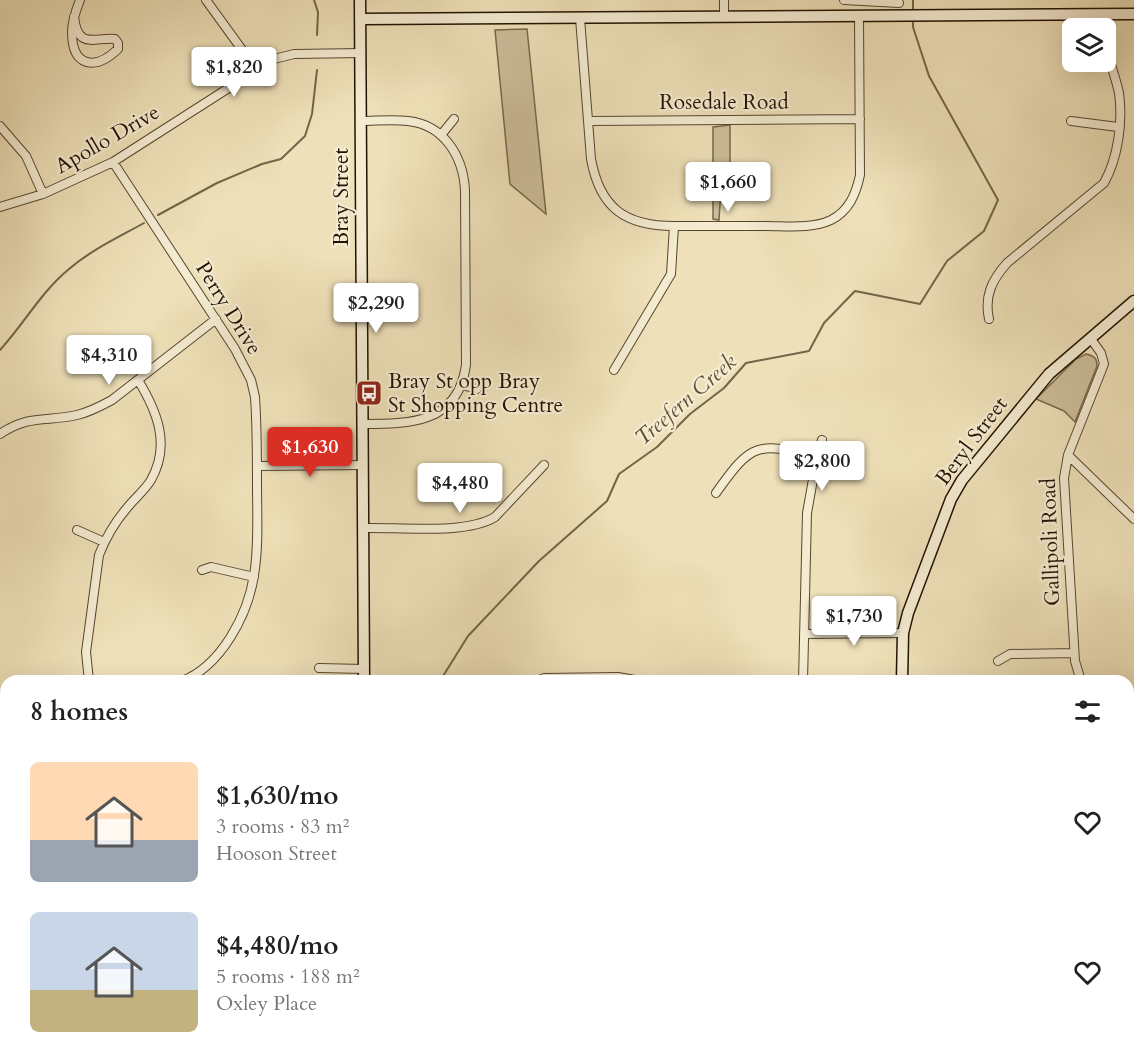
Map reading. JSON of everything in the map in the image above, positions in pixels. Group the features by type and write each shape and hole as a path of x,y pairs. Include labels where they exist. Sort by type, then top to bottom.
{"street":[{"path":"74,17 76,27 85,38 94,41 115,39 118,43 117,49 94,63 84,62 78,56 73,44 72,30 74,17 80,0"},
{"path":"206,0 256,69"},
{"name":"Bray Street","path":"360,0 364,675"},
{"path":"724,0 724,16"},
{"path":"844,16 844,0 899,3"},
{"path":"360,20 1134,14"},
{"path":"989,319 986,306 996,275 1007,263 1104,183 1111,170 1116,150 1119,92 1107,47 1106,15"},
{"path":"579,18 594,176 602,194 613,208 625,217 653,226 803,226 830,220 842,212 851,202 857,189 860,175 859,17"},
{"name":"Apollo Drive","path":"0,207 44,194 113,162 274,58 288,54 361,53"},
{"path":"441,135 453,119"},
{"name":"Rosedale Road","path":"588,121 860,119"},
{"path":"360,121 409,121 421,124 441,135 458,156 464,178 466,365 462,385 457,394 443,409 422,421 362,424"},
{"path":"1071,122 1118,127"},
{"path":"0,126 26,156 44,194"},
{"name":"Perry Drive","path":"113,162 236,349 251,380 256,415 257,466 257,545 254,577 246,604 224,648 205,668 193,675"},
{"path":"614,370 671,274 674,226"},
{"name":"Beryl Street","path":"902,675 903,633 912,602 955,491 1049,374 1134,301"},
{"path":"0,434 12,426 33,419 76,415 112,400 216,319"},
{"name":"Gallipoli Road","path":"1078,675 1074,653 1064,473 1068,455 1104,364 1101,353 1091,339"},
{"path":"88,675 86,652 92,617 96,567 104,542 118,518 151,479 160,454 161,441 157,414 138,380"},
{"path":"462,385 477,388"},
{"path":"803,675 807,513 822,440"},
{"path":"716,493 740,460 754,451 771,448 817,457"},
{"path":"1068,455 1134,519"},
{"path":"257,466 363,465"},
{"path":"364,528 435,528 476,525 489,521 544,465"},
{"path":"77,530 104,542"},
{"path":"202,570 211,567 254,577"},
{"path":"804,634 903,633"},
{"path":"998,661 1010,654 1074,653"},
{"path":"319,668 364,669"}],"shaded area":[{"path":"527,29 546,214 510,184 495,30"},
{"path":"730,125 730,173 722,173 719,220 713,219 713,127"},
{"path":"1086,354 1094,358 1097,366 1075,422 1064,411 1036,399 1076,359"}],"waterway":[{"path":"314,0 318,12 317,35"},
{"name":"Treefern Creek","path":"913,0 913,11"},
{"name":"Treefern Creek","path":"444,675 468,636 539,561 607,501 619,474 657,447 690,414 724,388 746,363 809,351 824,323 855,291 920,304 947,261 984,231 998,200 929,76 913,27 913,20"},
{"path":"158,215 217,183 262,164 281,159 305,136 312,114 317,70"},
{"path":"0,350 41,298 69,269 96,250 144,223"}],"place":[{"name":"Bray St opp Bray St Shopping Centre","path":"369,393"}]}
